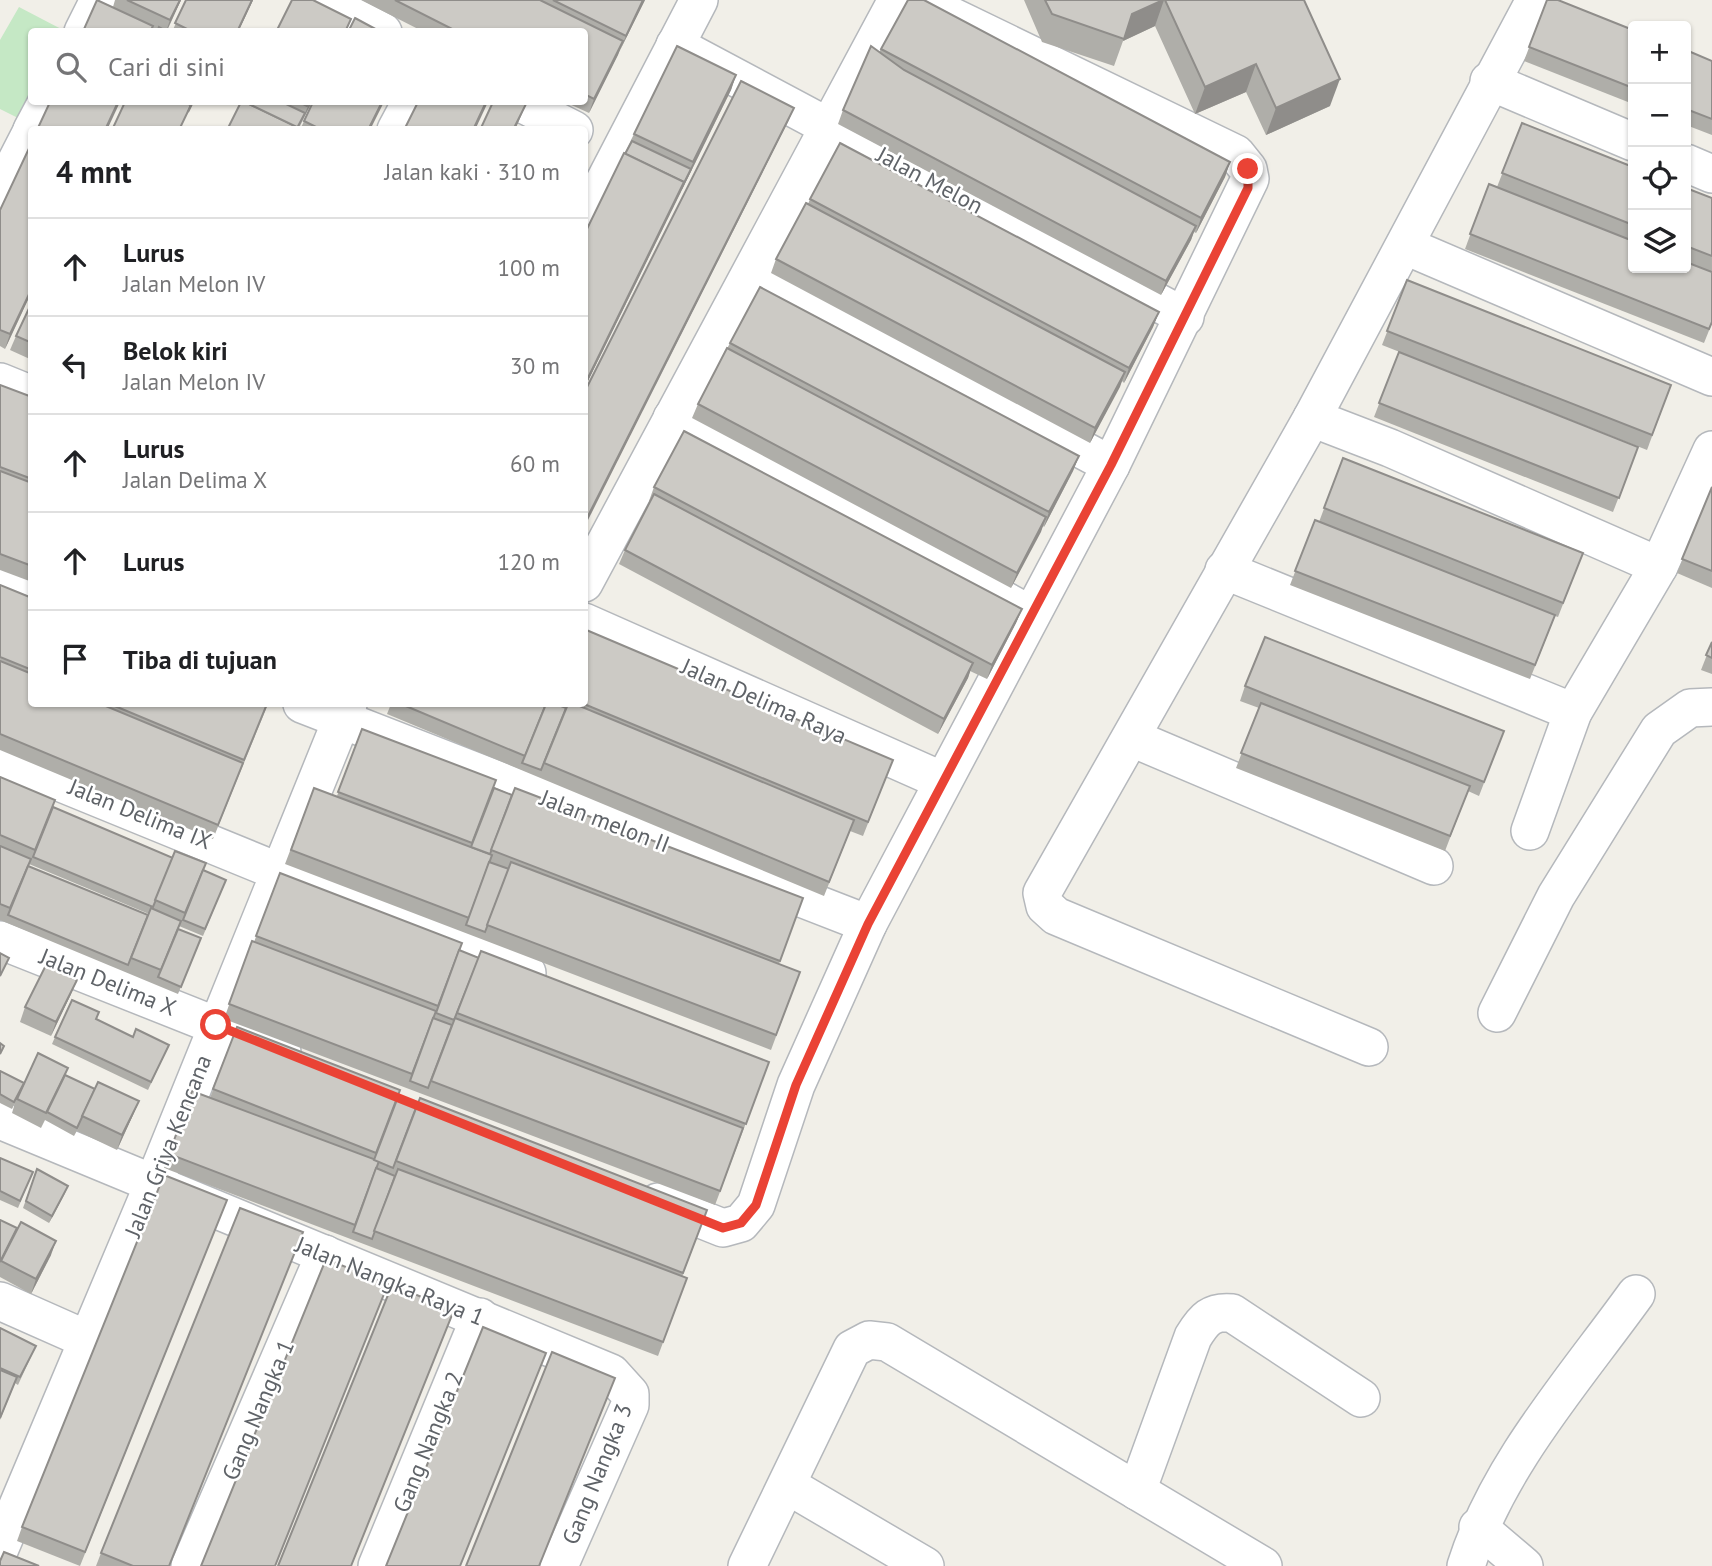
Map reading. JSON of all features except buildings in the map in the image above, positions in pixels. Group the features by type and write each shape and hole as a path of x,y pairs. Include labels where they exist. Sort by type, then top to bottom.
{"street":[{"path":"85,28 99,0"},
{"path":"322,0 375,28"},
{"path":"588,576 897,0"},
{"path":"622,1187 723,1228 741,1223 756,1205 784,1080 1111,465 1248,188 1250,179 1243,160 918,0"},
{"path":"1369,1047 1056,916 1045,906 1042,893 1312,418 1406,246 1489,81 1535,0"},
{"path":"588,213 675,45 690,3"},
{"name":"Jalan Melon","path":"675,45 1185,317"},
{"path":"1489,81 1628,140"},
{"path":"31,126 45,105"},
{"path":"398,126 409,105"},
{"path":"525,105 566,126"},
{"path":"588,137 619,152"},
{"path":"0,192 21,140"},
{"path":"1691,165 1712,174"},
{"path":"1406,246 1712,377"},
{"path":"752,274 1111,465"},
{"path":"0,382 28,393"},
{"path":"672,418 1031,615"},
{"path":"1312,418 1390,448 1660,566"},
{"path":"1530,831 1573,712 1660,566 1712,450"},
{"path":"1224,570 1573,712"},
{"path":"0,583 28,594"},
{"name":"Jalan Delima Raya","path":"588,624 943,781"},
{"name":"Jalan melon II","path":"320,707 344,711 868,924"},
{"path":"1497,1013 1556,896 1659,730 1690,708 1712,707"},
{"name":"Jalan Griya Kencana","path":"0,1548 13,1484 88,1340 155,1183 216,1025 344,711"},
{"path":"1132,738 1434,866"},
{"name":"Jalan Delima IX","path":"0,758 281,870 564,989"},
{"name":"Jalan Delima X","path":"0,940 317,1066"},
{"name":"Jalan Nangka Raya 1","path":"0,1120 480,1317 611,1373 624,1383"},
{"name":"Gang Nangka 1","path":"190,1566 325,1254"},
{"path":"1466,1566 1478,1527 1524,1449 1636,1294"},
{"path":"0,1301 88,1340"},
{"path":"1138,1491 1193,1337 1203,1320 1217,1312 1233,1313 1360,1398"},
{"name":"Gang Nangka 2","path":"377,1566 480,1317"},
{"path":"747,1566 852,1349 869,1340 887,1342 1263,1566"},
{"name":"Gang Nangka 3","path":"559,1566 630,1405 630,1394 624,1383"},
{"path":"787,1485 925,1566"},
{"path":"1478,1527 1524,1566"},
{"path":"0,1557 23,1566"}],"green space":[{"path":"19,7 59,28 28,28 28,102 20,119 0,109 0,40"}],"route":[{"path":"216,1025 723,1228 732,1228 741,1223 756,1205 796,1085 868,924 1111,465 1248,188 1248,169"}]}
